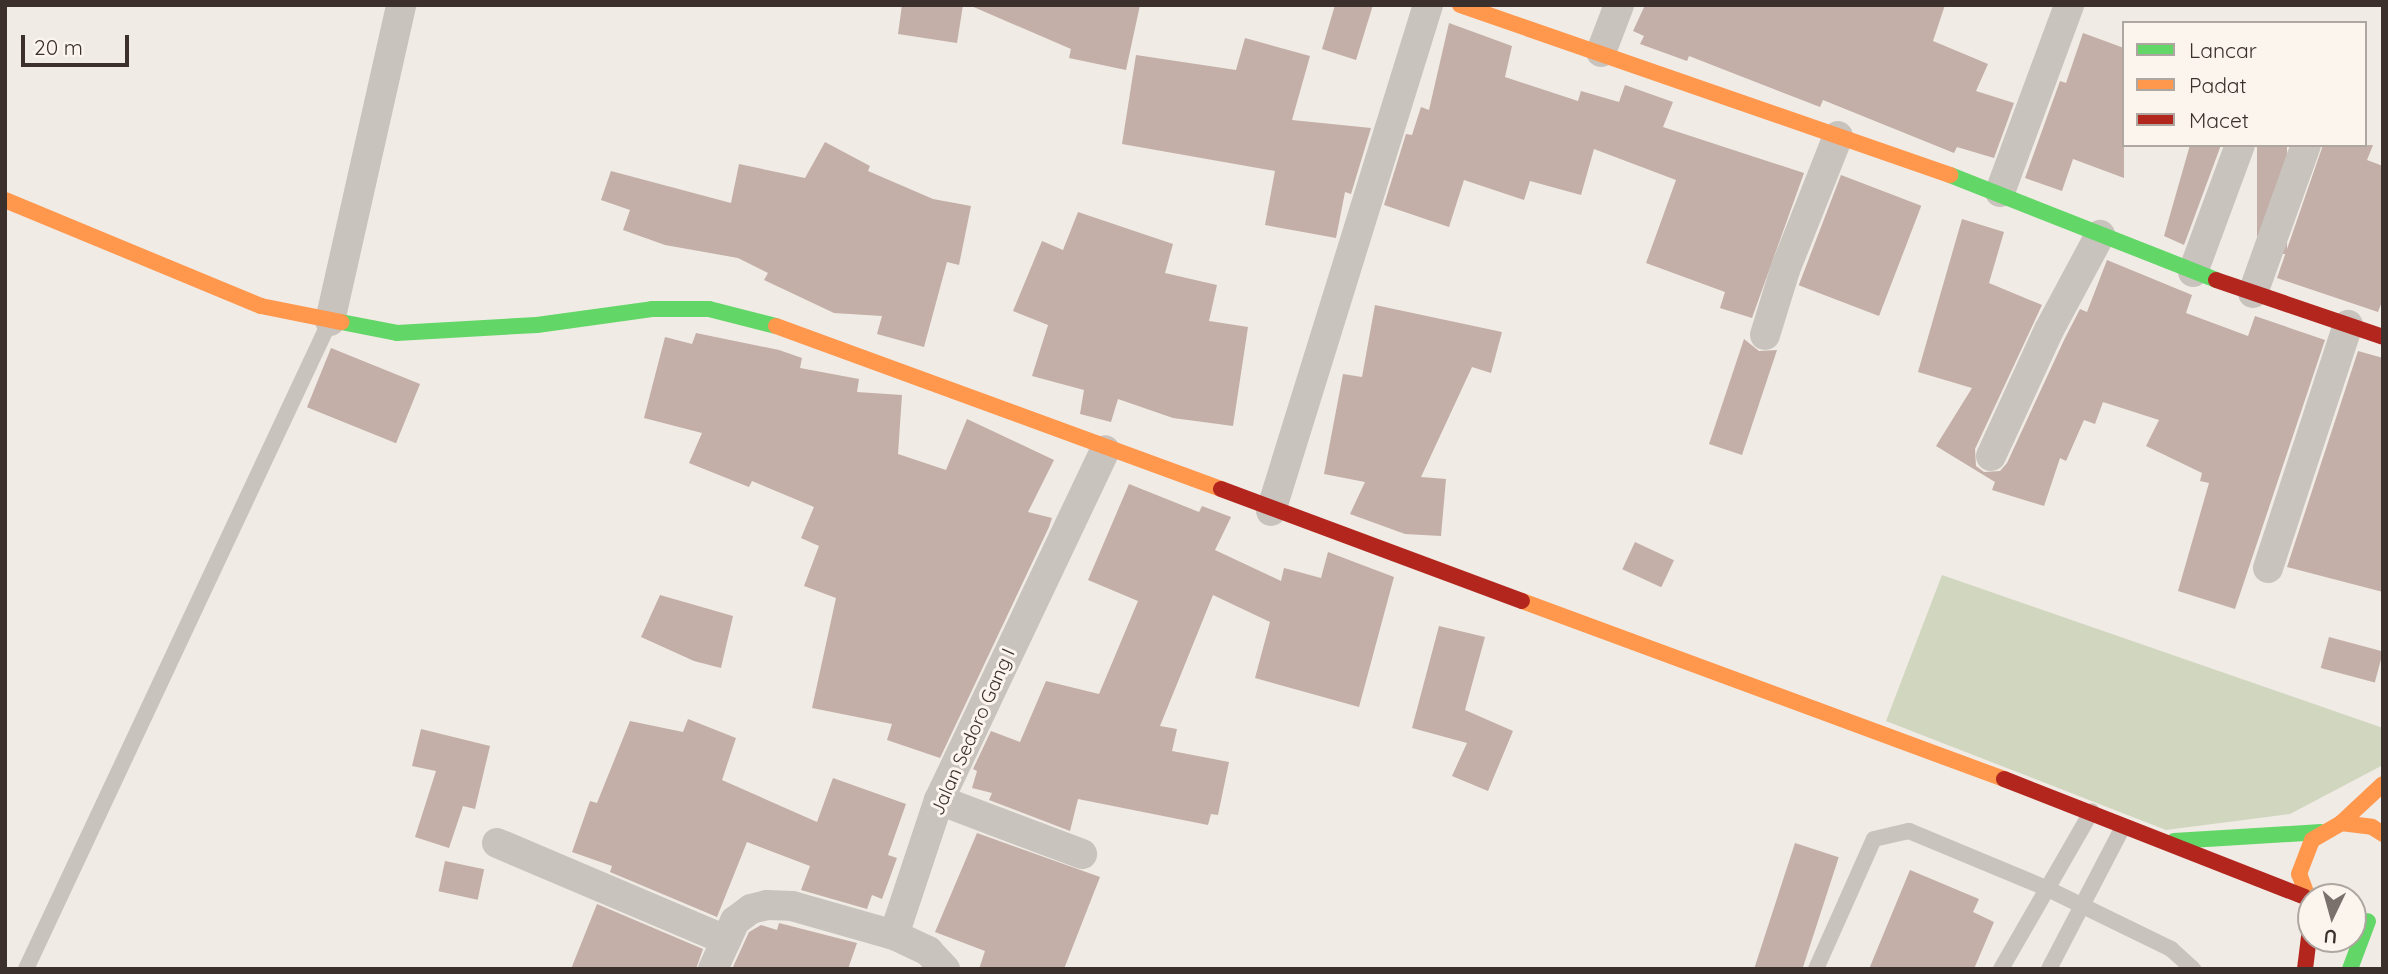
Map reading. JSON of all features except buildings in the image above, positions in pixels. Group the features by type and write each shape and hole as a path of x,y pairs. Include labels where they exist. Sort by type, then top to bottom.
{"street":[{"path":"330,321 401,5"},
{"path":"1271,510 1428,5"},
{"path":"1460,5 2000,192 2193,272 2383,337"},
{"path":"1601,52 1619,5"},
{"path":"2000,192 2069,5"},
{"path":"1765,335 1785,270 1838,136"},
{"path":"2193,272 2239,147"},
{"path":"2253,293 2305,147"},
{"path":"5,200 261,306 397,333 456,332 652,309 709,309 786,329 1105,450 2092,811 2123,827 2297,896"},
{"path":"1992,456 2049,330 2100,235"},
{"path":"2269,568 2348,325"},
{"name":"Jalan Sedoro Gang I","path":"894,935 939,800 1105,450"},
{"path":"2165,842 2321,832 2341,823 2383,784"},
{"path":"939,800 1082,854"},
{"path":"2341,823 2372,827 2383,834"},
{"path":"2305,883 2301,862 2321,832"},
{"path":"497,842 726,940"},
{"path":"713,969 742,914 767,905 792,906 894,935 928,951 945,969"},
{"path":"2350,968 2373,919"}],"lane":[{"path":"26,969 330,321"},
{"path":"2001,969 2092,811"},
{"path":"2049,969 2123,827"},
{"path":"1816,969 1874,839 1893,831 1909,831 2084,906 2171,948 2193,969"}],"green space":[{"path":"1942,575 2383,728 2383,765 2290,814 2166,830 1886,721"}],"traffic: fast":[{"path":"1950,175 2216,280"},
{"path":"341,322 397,333 537,325 652,309 709,309 776,326"},
{"path":"2174,841 2321,832"},
{"path":"2350,969 2368,921"}],"traffic: slow":[{"path":"1460,5 1950,175"},
{"path":"5,200 261,306 341,322"},
{"path":"776,326 1221,489"},
{"path":"1522,601 2004,779"},
{"path":"2341,823 2383,784"},
{"path":"2302,883 2299,874 2312,840 2341,823 2372,827 2383,834"}],"traffic: jam":[{"path":"2216,280 2383,337"},
{"path":"1221,489 1522,601"},
{"path":"2004,779 2297,894"},
{"path":"2305,969 2307,953"}]}
